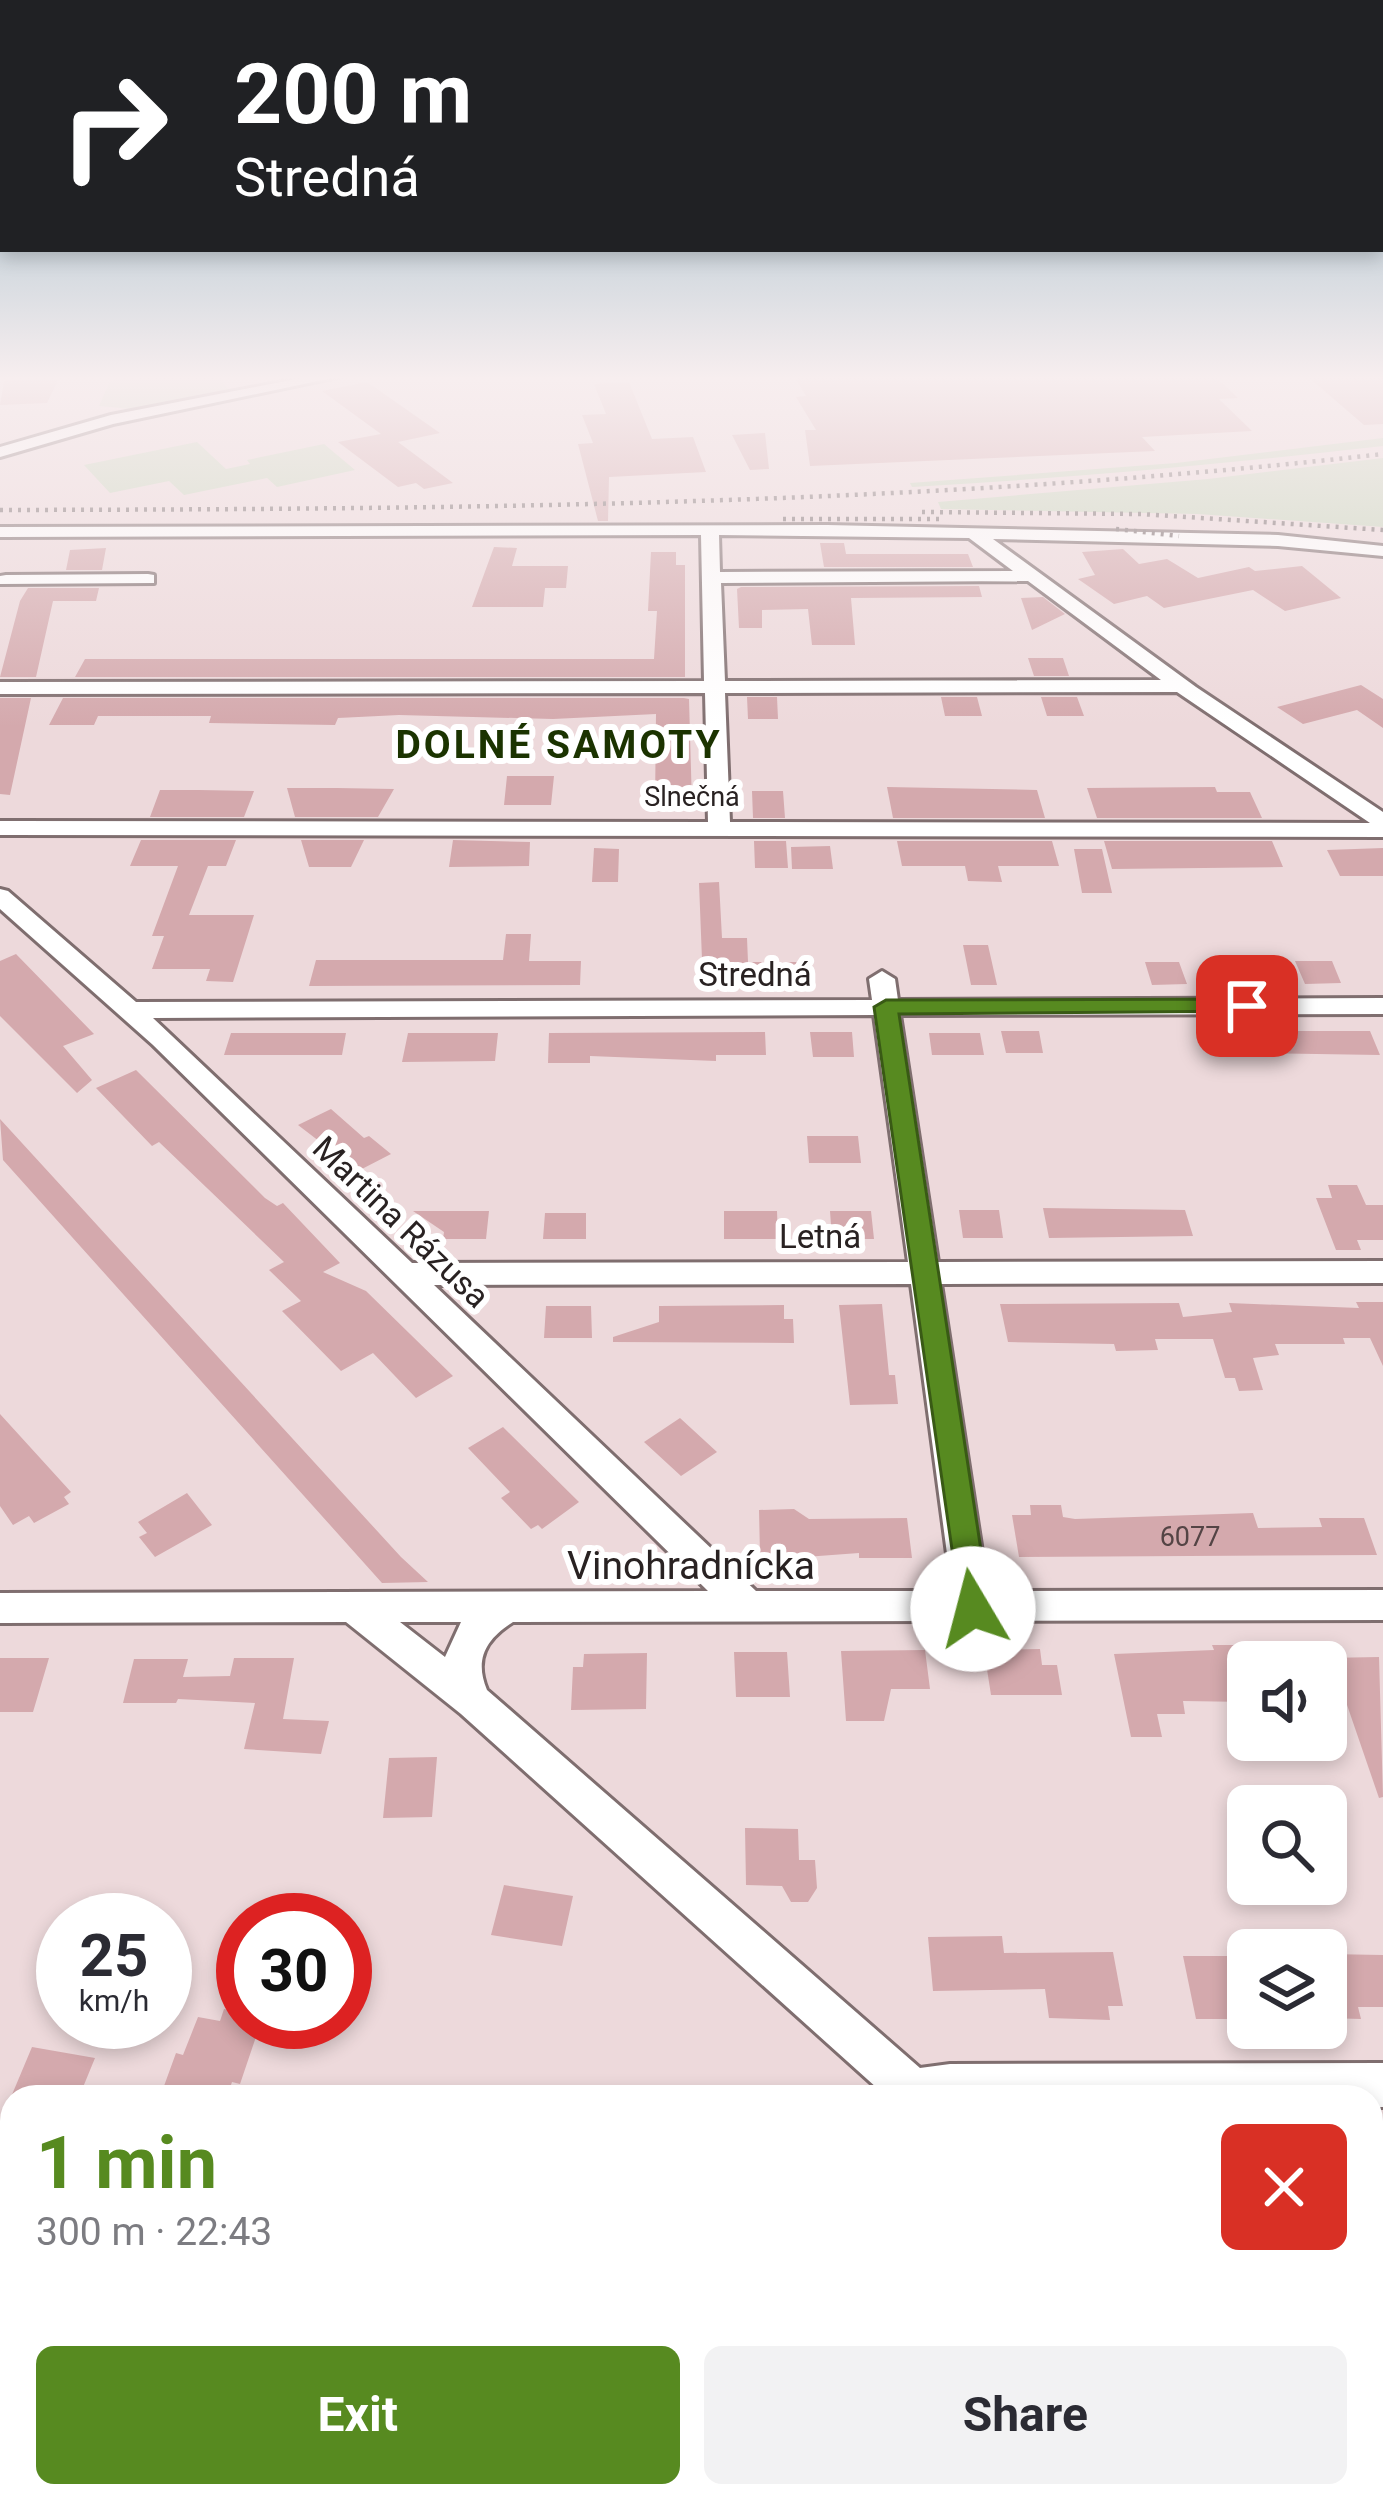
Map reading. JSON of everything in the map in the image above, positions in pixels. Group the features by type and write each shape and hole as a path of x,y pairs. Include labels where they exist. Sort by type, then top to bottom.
{"street":[{"path":"148,579 3,589 8,532 973,533 1193,543 1308,541 1383,550"},
{"path":"710,533 718,827"},
{"path":"973,533 1383,826"},
{"path":"710,578 1030,576"},
{"path":"0,688 1184,686"},
{"name":"Slnečná","path":"0,828 1383,826"},
{"name":"Martina Rázusa","path":"0,896 128,1010 747,1606"},
{"path":"884,993 973,1609"},
{"name":"Stredná","path":"128,1010 884,993 1383,1006"},
{"name":"Letná","path":"401,1274 1383,1272"},
{"name":"Vinohradnícka","path":"1,1606 504,1610 1383,1605"},
{"path":"352,1606 474,1702 907,2085"},
{"path":"474,1702 460,1668 463,1650 486,1619 504,1610"}],"green space":[{"path":"1044,493 1383,493 1383,527 1197,514 941,509 938,502"}],"building":[{"path":"591,493 609,493 608,521 598,521"},
{"path":"820,543 844,543 846,554 968,554 973,567 824,567"},
{"path":"494,547 517,548 512,566 568,566 566,588 545,588 543,607 472,607"},
{"path":"106,548 102,570 66,570 70,550"},
{"path":"1123,549 1139,564 1167,559 1198,578 1249,567 1255,571 1302,566 1341,598 1285,611 1253,590 1164,608 1147,596 1114,604 1078,579 1095,575 1082,552"},
{"path":"651,552 676,552 676,565 685,565 685,677 75,677 85,659 654,659 657,611 648,611"},
{"path":"979,586 982,597 851,598 855,645 812,645 808,609 762,610 762,628 739,628 737,589 741,587"},
{"path":"28,588 99,588 96,601 53,601 36,677 0,677 20,601"},
{"path":"1043,597 1065,614 1032,630 1021,598"},
{"path":"1028,658 1063,658 1069,676 1034,676"},
{"path":"1361,685 1383,699 1383,728 1357,710 1303,724 1277,707"},
{"path":"747,697 777,697 778,719 748,719"},
{"path":"941,697 977,697 982,716 945,716"},
{"path":"1041,697 1077,697 1084,716 1047,716"},
{"path":"0,698 31,698 10,795 0,794"},
{"path":"63,698 684,698 689,699 692,805 655,805 656,714 553,719 399,715 338,718 335,725 209,723 211,716 98,716 94,725 49,725"},
{"path":"507,776 554,776 551,805 504,805"},
{"path":"887,787 1037,790 1045,818 893,818"},
{"path":"1215,787 1217,792 1250,792 1262,818 1097,818 1087,788"},
{"path":"287,788 394,789 378,817 295,817"},
{"path":"160,790 254,791 244,817 150,817"},
{"path":"752,791 783,791 785,818 753,818"},
{"path":"141,840 236,840 226,866 208,866 189,915 254,915 233,982 206,981 210,969 152,969 164,936 152,936 178,866 130,866"},
{"path":"301,840 364,840 351,867 309,867"},
{"path":"453,840 530,842 529,866 449,867"},
{"path":"754,841 786,841 788,868 755,868"},
{"path":"897,841 1052,841 1059,866 998,866 1002,882 968,881 965,866 902,866"},
{"path":"1104,841 1272,841 1283,867 1112,869"},
{"path":"830,846 833,869 792,869 791,847"},
{"path":"594,848 619,849 618,882 592,882"},
{"path":"1383,848 1383,876 1340,876 1327,850"},
{"path":"1074,849 1102,849 1112,893 1082,893"},
{"path":"719,882 722,938 747,938 748,962 798,962 801,985 703,985 699,883"},
{"path":"506,934 531,934 529,961 581,961 580,985 309,986 316,960 503,960"},
{"path":"963,945 988,945 997,985 971,985"},
{"path":"16,954 94,1034 63,1046 92,1080 77,1093 0,1016 0,961"},
{"path":"1295,961 1332,961 1341,983 1305,984"},
{"path":"1145,962 1179,962 1187,984 1152,985"},
{"path":"1001,1031 1039,1031 1043,1053 1006,1053"},
{"path":"1244,1031 1370,1031 1380,1055 1252,1053"},
{"path":"765,1032 766,1055 716,1055 716,1061 590,1056 590,1063 548,1063 549,1033"},
{"path":"810,1032 852,1032 854,1057 813,1057"},
{"path":"231,1033 346,1033 342,1055 224,1055"},
{"path":"408,1033 498,1033 495,1061 402,1062"},
{"path":"929,1033 980,1033 984,1055 932,1055"},
{"path":"136,1070 265,1198 277,1206 283,1203 340,1263 323,1272 366,1291 453,1376 416,1398 373,1353 341,1371 282,1311 301,1301 269,1270 284,1262 159,1142 152,1146 96,1088"},
{"path":"331,1109 391,1154 358,1171 298,1125"},
{"path":"0,1119 428,1582 382,1583 3,1160"},
{"path":"807,1136 858,1136 861,1163 809,1163"},
{"path":"1328,1185 1357,1185 1366,1205 1383,1205 1383,1240 1357,1240 1361,1250 1336,1250 1316,1198 1332,1198"},
{"path":"1043,1208 1185,1210 1193,1236 1049,1238"},
{"path":"959,1210 999,1210 1003,1238 963,1238"},
{"path":"413,1211 489,1211 486,1239 443,1239 444,1232"},
{"path":"724,1211 777,1211 778,1239 724,1239"},
{"path":"830,1211 871,1211 874,1239 832,1239"},
{"path":"545,1213 586,1213 586,1239 543,1239"},
{"path":"1356,1302 1383,1302 1383,1366 1370,1338 1343,1338 1345,1344 1275,1344 1279,1355 1253,1358 1263,1390 1239,1391 1235,1378 1225,1378 1213,1339 1155,1339 1158,1350 1116,1351 1114,1344 1008,1342 1000,1304 1179,1303 1183,1317 1232,1312 1229,1303 1359,1308"},
{"path":"882,1304 889,1375 895,1375 898,1404 850,1405 839,1305"},
{"path":"784,1305 784,1319 793,1319 794,1343 613,1342 613,1337 659,1322 659,1306"},
{"path":"546,1306 591,1306 592,1338 544,1338"},
{"path":"0,1414 71,1492 64,1497 69,1504 34,1523 29,1516 13,1525 0,1506"},
{"path":"680,1418 717,1452 681,1476 644,1442"},
{"path":"503,1427 579,1502 542,1529 538,1525 531,1529 501,1498 510,1492 468,1448"},
{"path":"187,1493 212,1525 155,1557 139,1537 147,1533 138,1522"},
{"path":"1030,1505 1061,1505 1063,1517 1075,1519 1253,1513 1258,1528 1322,1527 1319,1518 1364,1518 1377,1555 1019,1557 1012,1515 1031,1515"},
{"path":"794,1509 809,1519 907,1518 912,1558 859,1558 859,1553 778,1559 777,1554 760,1554 759,1510"},
{"path":"1212,1645 1227,1645 1227,1702 1183,1701 1185,1714 1157,1714 1162,1737 1131,1737 1114,1654 1214,1650"},
{"path":"1040,1649 1042,1665 1057,1665 1062,1695 991,1695 984,1650"},
{"path":"925,1650 930,1689 891,1689 884,1721 846,1721 841,1651"},
{"path":"734,1652 787,1652 790,1697 736,1697"},
{"path":"647,1653 646,1709 571,1710 573,1667 583,1667 584,1654"},
{"path":"1379,1657 1383,1797 1379,1798 1347,1705 1347,1658"},
{"path":"0,1658 49,1658 33,1712 0,1712"},
{"path":"234,1658 294,1658 283,1719 329,1721 321,1754 244,1749 255,1703 178,1699 176,1703 123,1703 134,1659 188,1659 183,1677 230,1676"},
{"path":"437,1757 432,1817 383,1818 389,1758"},
{"path":"745,1828 798,1829 799,1860 815,1860 817,1888 808,1902 791,1902 782,1886 746,1885"},
{"path":"504,1885 573,1896 562,1946 491,1935"},
{"path":"1002,1936 1004,1953 1113,1952 1123,2006 1108,2006 1110,2020 1049,2018 1045,1989 933,1991 928,1937"},
{"path":"1347,1954 1383,1955 1383,2007 1358,2007 1361,2019 1347,2019"},
{"path":"1183,1956 1227,1956 1227,2019 1196,2019"},
{"path":"198,2017 216,2020 216,2049 252,2049 240,2084 164,2085 176,2053 183,2055 185,2049 192,2049"},
{"path":"32,2047 95,2058 84,2085 16,2085"}],"railway":[{"path":"0,510 520,506 884,493"},
{"path":"922,512 1141,514 1383,530"},
{"path":"783,519 939,519"},
{"path":"1116,529 1179,536"}],"district":[{"name":"DOLNÉ SAMOTY","path":"559,745"}],"route":[{"path":"973,1609 886,1007 1247,1006"}]}
